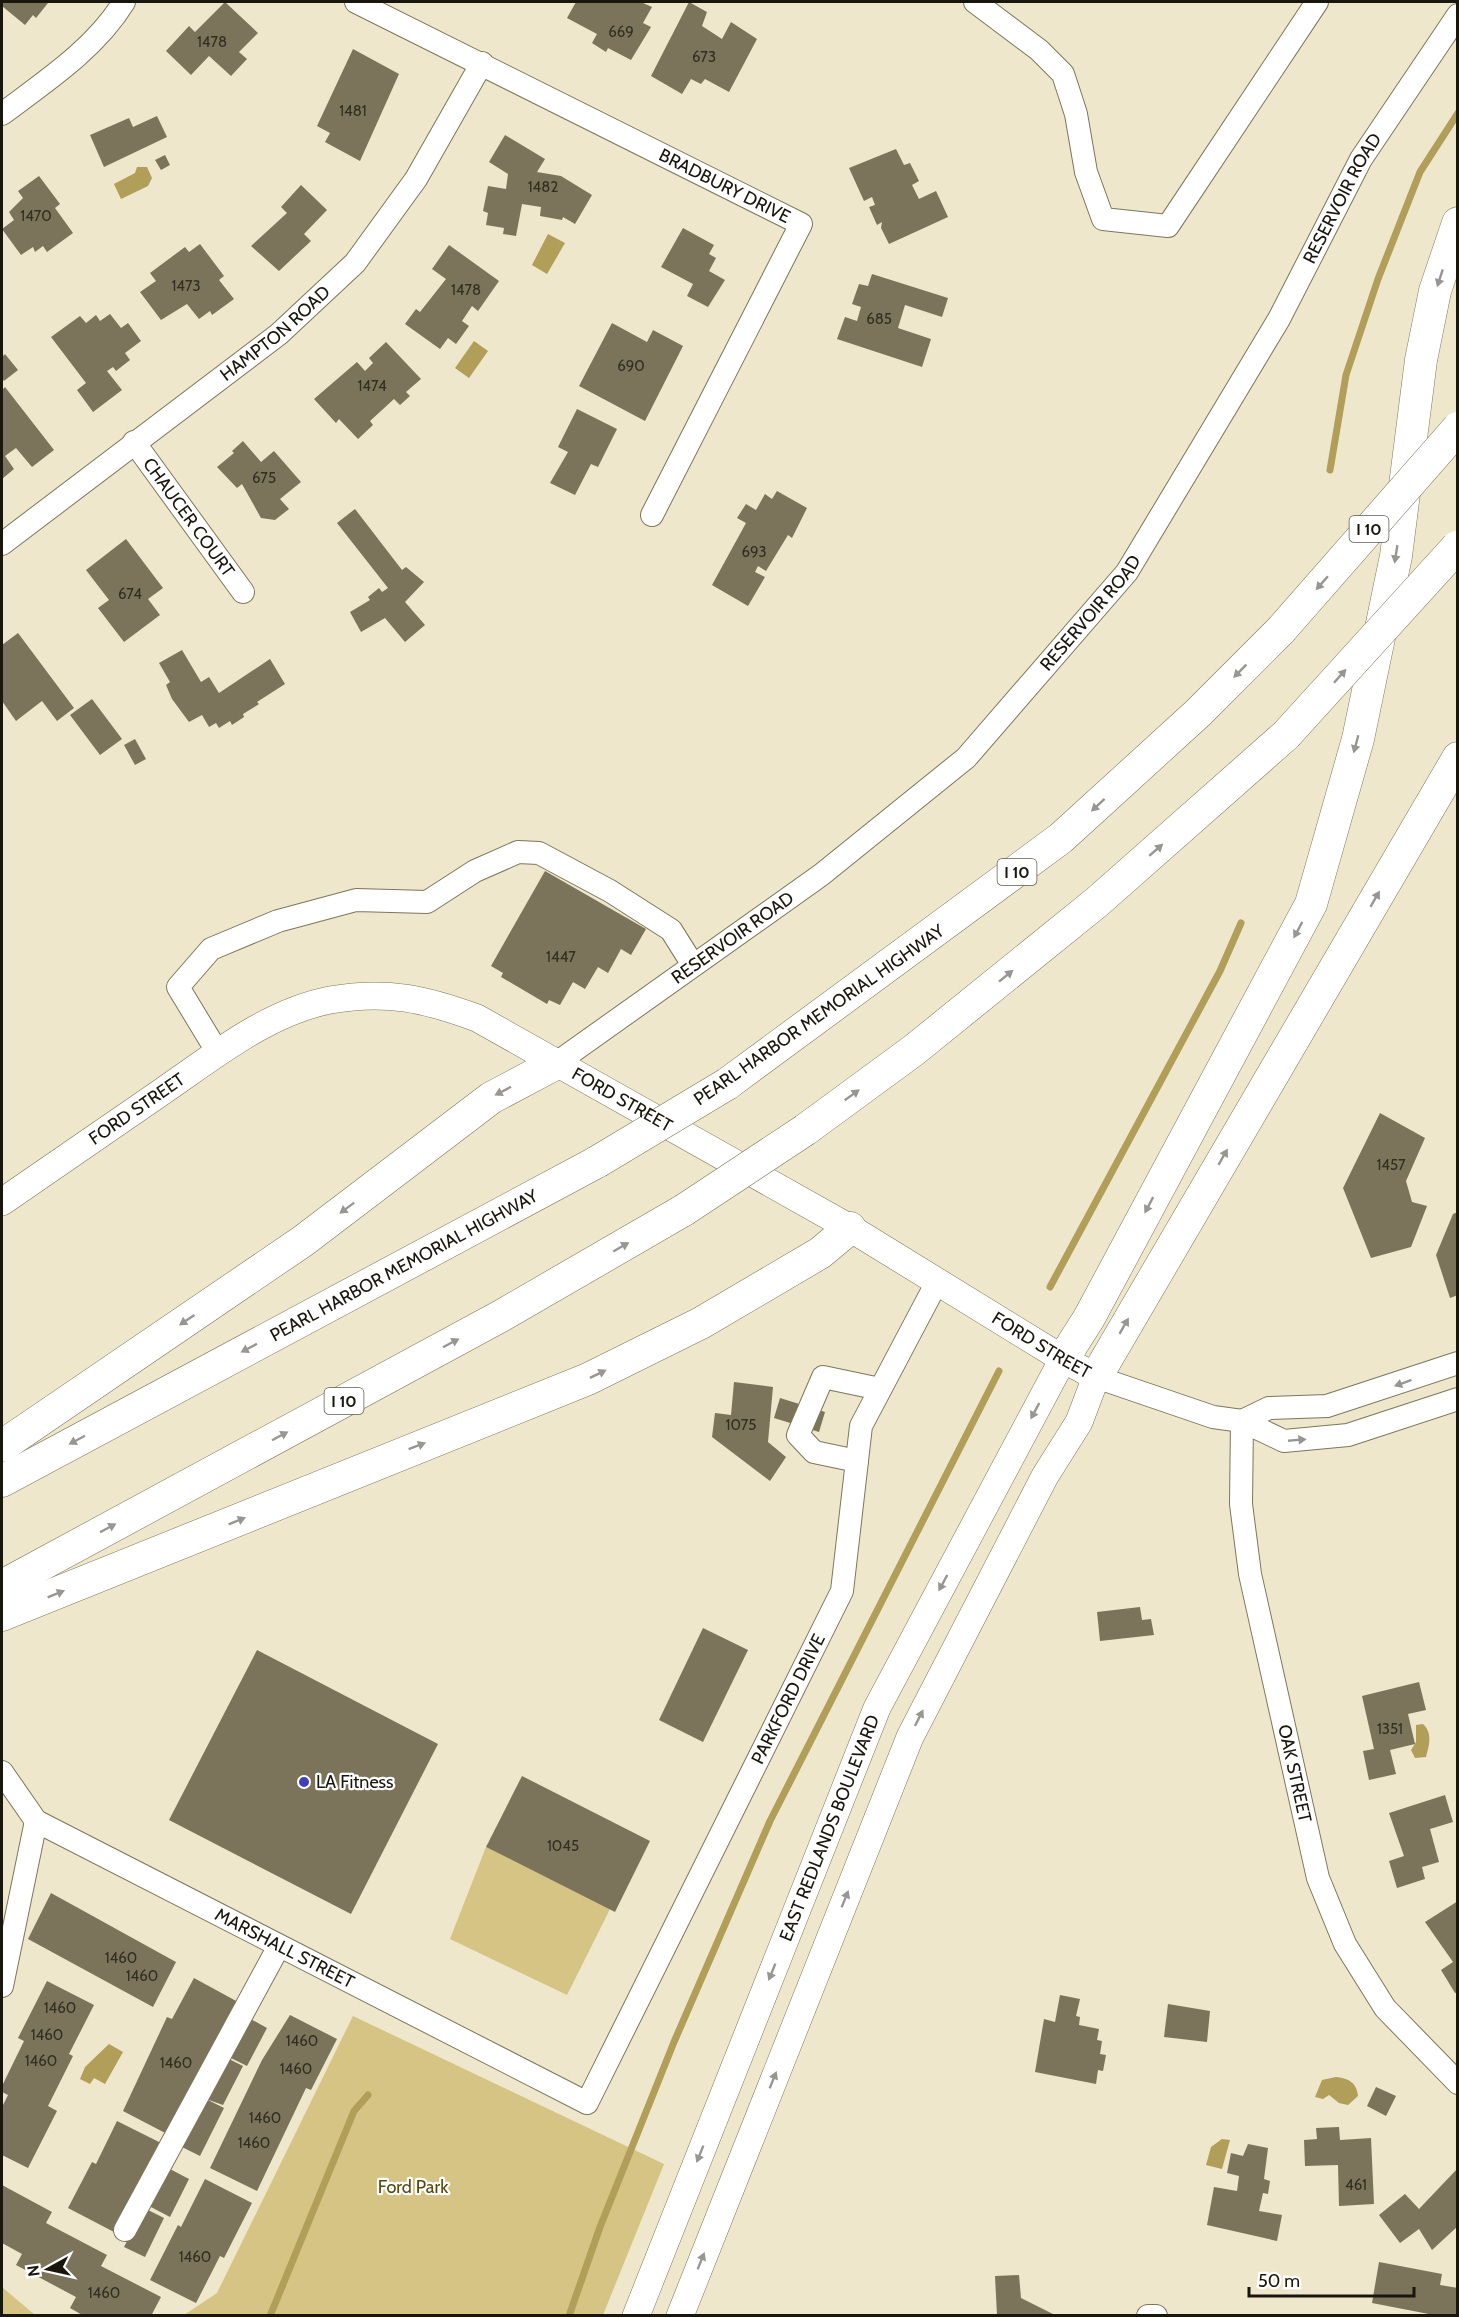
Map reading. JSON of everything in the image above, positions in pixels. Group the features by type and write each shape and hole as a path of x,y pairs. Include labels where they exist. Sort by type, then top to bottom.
{"highway":[{"path":"1063,1359 1089,1318 1311,904 1358,739 1396,556 1421,360 1436,291 1458,223"},
{"name":"PEARL HARBOR MEMORIAL HIGHWAY","path":"2,1481 597,1162 727,1084 1061,838 1198,713 1281,630 1458,428"},
{"name":"I 10","path":"2,1586 491,1321 684,1210 805,1130 914,1050 1097,902 1286,735 1457,546"},
{"path":"1096,1377 1458,758"},
{"path":"2,1446 303,1241 491,1098 555,1064"},
{"path":"2,1616 588,1379 701,1323 820,1253 850,1228"}],"main road":[{"name":"FORD STREET","path":"2,1202 218,1053 273,1019 329,1000 379,995 431,1001 477,1018 555,1064 850,1228 1096,1377"},
{"name":"EAST REDLANDS BOULEVARD","path":"636,2316 876,1708 1063,1359"},
{"path":"680,2316 910,1737 1045,1476 1079,1422 1096,1377"}],"street":[{"path":"2,114 72,61 111,22 124,2"},
{"name":"BRADBURY DRIVE","path":"356,2 801,224 652,514"},
{"path":"975,2 1039,50 1063,74 1076,114 1086,172 1103,219 1168,226 1317,2"},
{"name":"RESERVOIR ROAD","path":"555,1064 821,875 966,758 1127,572 1280,319 1361,159 1458,15"},
{"name":"HAMPTON ROAD","path":"2,544 279,334 355,263 416,179 482,63"},
{"name":"CHAUCER COURT","path":"134,442 243,592"},
{"path":"218,1053 178,987 211,949 278,921 356,900 427,902 475,870 518,852 540,854 610,891 671,930 693,965"},
{"name":"PARKFORD DRIVE","path":"587,2103 842,1591 861,1426 937,1282"},
{"path":"1242,1421 1269,1408 1327,1406 1458,1363"},
{"path":"857,1461 814,1452 798,1435 823,1377 880,1389"},
{"name":"FORD STREET","path":"1096,1377 1202,1414 1242,1421 1284,1441 1348,1435 1458,1399"},
{"name":"OAK STREET","path":"1242,1421 1241,1504 1250,1574 1318,1878 1346,1944 1385,2008 1458,2083"},
{"name":"MARSHALL STREET","path":"2,1772 36,1821 587,2103"},
{"path":"2,1986 36,1821"},
{"path":"125,2230 279,1946"},
{"path":"1148,2316 1156,2316"}],"green space":[{"path":"486,1847 610,1909 567,1995 450,1939"},
{"name":"Ford Park","path":"353,2016 664,2164 603,2315 184,2315 217,2293"},
{"path":"2,2287 35,2315 2,2315"}],"shaded area":[{"path":"137,167 147,167 152,178 148,186 121,199 114,184 135,173"},
{"path":"548,234 565,243 547,274 532,265"},
{"path":"474,341 488,351 469,378 455,368"},
{"path":"1423,1724 1429,1735 1426,1757 1415,1758 1411,1750 1416,1742 1416,1725"},
{"path":"109,2044 123,2052 105,2084 94,2078 90,2084 80,2079 85,2067"},
{"path":"1336,2077 1348,2080 1356,2087 1358,2096 1348,2105 1339,2103 1329,2095 1323,2099 1315,2097 1322,2080"},
{"path":"1222,2139 1230,2140 1222,2169 1206,2165 1211,2147"}],"building":[{"path":"2,2 48,3 36,18 33,15 25,25 2,6"},
{"path":"225,2 258,33 239,52 247,59 231,76 209,56 191,75 166,51 189,26 195,32"},
{"path":"576,2 641,2 652,7 643,23 651,27 631,60 608,48 606,52 592,43 597,34 567,18"},
{"path":"689,2 707,12 702,26 722,39 731,22 757,39 729,92 705,79 701,84 691,79 682,94 651,76"},
{"path":"353,49 399,74 360,161 325,142 330,133 317,126"},
{"path":"157,116 167,137 104,167 90,135 129,118 133,127"},
{"path":"505,135 545,159 537,172 561,176 592,195 575,224 563,217 562,220 540,216 541,207 522,204 516,236 503,234 504,228 486,225 488,213 483,211 488,186 506,189 508,174 489,162"},
{"path":"896,149 904,165 910,163 919,181 912,185 919,199 936,191 948,217 889,244 881,228 882,222 877,225 869,207 875,205 872,197 864,201 849,168"},
{"path":"165,155 170,165 161,170 155,160"},
{"path":"39,176 60,204 55,208 73,233 47,252 43,246 35,252 33,247 21,255 2,229 14,220 9,212 23,198 18,191"},
{"path":"301,185 327,210 304,234 311,241 279,271 251,246 287,213 281,207"},
{"path":"683,228 714,245 709,254 716,258 709,271 725,280 708,307 687,296 693,284 661,267"},
{"path":"200,244 224,276 219,280 234,299 212,315 210,311 199,319 187,304 161,320 140,292 156,281 150,273 185,247 189,252"},
{"path":"449,245 499,281 478,311 472,306 462,321 469,326 456,344 448,338 440,349 405,324 416,309 420,312 446,279 432,269"},
{"path":"872,274 948,298 942,317 905,305 898,328 931,339 922,367 837,339 845,317 857,321 861,307 852,304 859,284 868,286"},
{"path":"110,314 121,328 128,323 141,341 125,353 130,360 116,371 113,367 107,371 122,390 93,412 77,390 86,383 51,337 80,316 86,323 96,315 100,321"},
{"path":"612,323 647,342 653,330 683,346 645,421 579,386"},
{"path":"386,342 421,379 406,392 410,396 400,405 394,399 370,421 373,425 358,439 339,419 336,423 314,399 357,362 365,371 373,363 369,358"},
{"path":"5,354 18,370 4,381 2,357"},
{"path":"5,387 54,450 32,467 16,448 5,456 14,469 2,479 2,390"},
{"path":"577,409 617,429 598,467 591,464 575,495 550,483 568,452 558,447"},
{"path":"243,441 261,462 274,451 301,482 280,499 289,509 275,520 261,518 242,484 237,488 217,467 234,453 232,451"},
{"path":"777,491 807,508 792,538 788,535 766,571 758,566 755,572 765,577 748,606 712,585 746,523 737,518 746,504 756,510 765,494 772,499"},
{"path":"355,509 402,570 406,567 424,582 405,602 425,625 405,642 385,618 361,632 350,612 370,600 368,597 379,588 382,592 388,588 337,523"},
{"path":"126,539 163,588 148,599 160,615 124,642 98,608 109,600 86,570"},
{"path":"18,633 74,708 57,721 42,701 16,721 2,701 2,645"},
{"path":"182,650 201,682 209,677 219,693 270,659 285,684 257,702 259,704 243,714 244,717 232,725 230,721 219,728 216,723 209,727 202,715 189,722 172,699 166,685 170,682 159,663"},
{"path":"92,699 122,739 100,755 70,715"},
{"path":"135,739 146,759 135,765 124,745"},
{"path":"545,871 646,929 631,955 621,949 608,973 598,967 585,989 573,982 560,1005 549,1000 547,1004 501,977 503,973 491,966"},
{"path":"1380,1113 1425,1138 1406,1181 1412,1202 1427,1206 1411,1247 1371,1258 1343,1188"},
{"path":"1458,1212 1458,1295 1450,1298 1436,1255 1453,1214"},
{"path":"734,1382 773,1387 768,1442 786,1457 770,1481 712,1437 715,1413 731,1415"},
{"path":"780,1398 825,1412 819,1432 774,1418"},
{"path":"1140,1607 1142,1620 1151,1619 1154,1635 1100,1641 1097,1612"},
{"path":"703,1628 748,1650 703,1742 659,1720"},
{"name":"LA Fitness","path":"257,1650 438,1744 351,1914 169,1820"},
{"path":"1419,1682 1426,1710 1408,1714 1415,1744 1390,1750 1396,1774 1369,1780 1363,1751 1374,1749 1362,1696"},
{"path":"522,1776 650,1841 615,1912 486,1847"},
{"path":"1445,1795 1453,1822 1430,1829 1439,1862 1422,1867 1425,1879 1397,1888 1389,1861 1404,1856 1389,1813"},
{"path":"51,1893 176,1962 153,2007 28,1939"},
{"path":"1458,1901 1458,1992 1455,1993 1441,1970 1453,1962 1425,1922"},
{"path":"194,1978 238,2002 193,2081 169,2135 123,2111 167,2017 172,2019"},
{"path":"47,1981 94,2005 69,2054 73,2056 48,2106 57,2111 28,2168 2,2155 2,2107 8,2095 2,2092 2,2086 24,2041 18,2038"},
{"path":"1060,1995 1080,1999 1076,2016 1080,2017 1079,2025 1099,2029 1097,2040 1102,2041 1100,2054 1106,2055 1103,2071 1098,2070 1096,2084 1035,2072 1044,2019 1055,2022"},
{"path":"1168,2004 1210,2011 1207,2042 1164,2037"},
{"path":"290,2015 337,2039 311,2090 306,2088 257,2191 210,2168 262,2060"},
{"path":"247,2017 267,2028 247,2066 227,2056"},
{"path":"223,2056 243,2066 223,2105 206,2099 224,2108 200,2156 180,2146"},
{"path":"1376,2087 1396,2096 1386,2116 1367,2106"},
{"path":"117,2121 163,2144 114,2232 68,2208 92,2162 96,2164"},
{"path":"1339,2127 1340,2140 1371,2138 1374,2204 1339,2206 1338,2165 1305,2166 1304,2140 1317,2139 1316,2128"},
{"path":"1248,2144 1268,2148 1264,2179 1270,2181 1268,2194 1263,2193 1259,2211 1282,2215 1277,2241 1207,2225 1214,2187 1237,2191 1239,2176 1227,2173 1231,2153 1243,2156"},
{"path":"168,2168 189,2179 170,2217 149,2206"},
{"path":"1458,2168 1458,2226 1432,2250 1419,2229 1400,2243 1379,2215 1405,2194 1419,2209"},
{"path":"205,2179 252,2203 224,2258 220,2256 196,2303 150,2280 178,2225 181,2227"},
{"path":"2,2185 52,2212 46,2223 107,2255 101,2266 161,2297 151,2316 84,2316 70,2308 76,2297 16,2265 22,2254 2,2243"},
{"path":"144,2208 164,2218 145,2257 124,2247"},
{"path":"1379,2262 1442,2274 1440,2285 1458,2288 1458,2316 1439,2316 1372,2303"},
{"path":"1019,2275 1021,2298 1057,2316 997,2316 995,2276"}],"waterway":[{"path":"1330,470 1346,375 1378,279 1420,172 1458,113"},
{"path":"1050,1287 1220,971 1241,923"},
{"path":"569,2316 600,2227 674,2042 770,1821 999,1371"},
{"path":"270,2316 354,2111 368,2095"}],"place":[{"name":"LA Fitness","path":"304,1782"}]}
